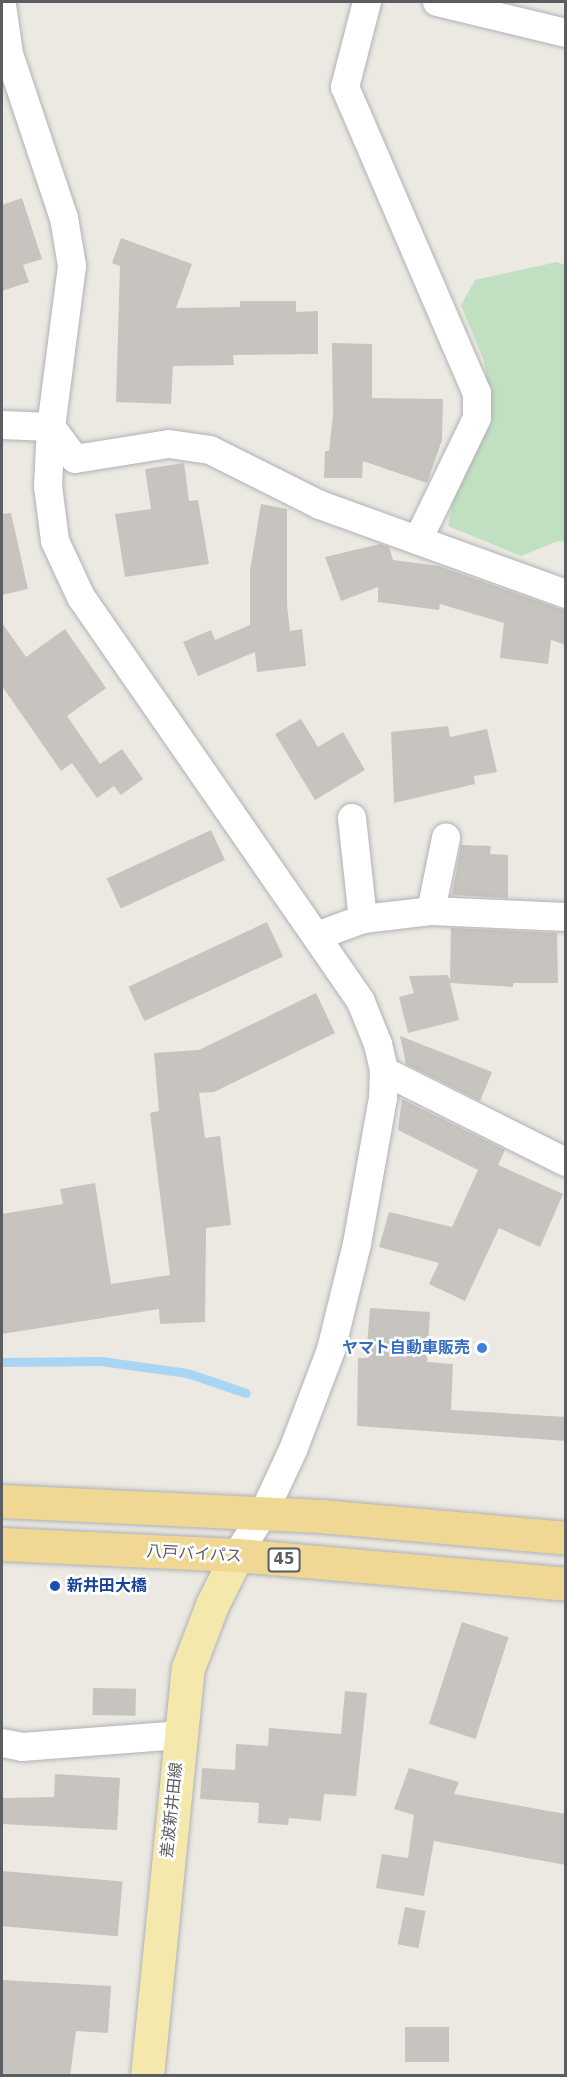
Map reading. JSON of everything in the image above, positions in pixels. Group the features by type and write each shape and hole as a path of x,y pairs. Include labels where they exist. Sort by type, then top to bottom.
{"highway":[{"path":"2,1501 264,1512 402,1521 566,1538"},
{"name":"八戸バイパス","path":"2,1544 237,1556 566,1584"}],"main road":[{"name":"差波新井田線","path":"147,2076 188,1668 212,1605 237,1556"}],"street":[{"path":"367,2 345,87 477,393 477,418 418,540"},
{"path":"437,2 566,33"},
{"path":"2,5 9,54 64,218 72,266 51,427 48,486 55,541 81,597 361,1002 378,1044 384,1071 383,1098 357,1244 331,1350 264,1512 237,1556"},
{"path":"2,424 51,427 75,459 169,444 210,450 320,505 564,588"},
{"path":"352,818 363,919"},
{"path":"431,910 446,838"},
{"path":"317,936 363,919 431,910 566,917"},
{"path":"384,1071 566,1162"},
{"path":"2,1743 22,1747 180,1735"}],"green space":[{"path":"557,262 565,265 565,542 558,541 521,556 448,526 452,505 490,398 484,361 461,305 475,280"}],"building":[{"path":"22,198 42,259 23,265 29,282 2,291 2,205"},
{"path":"121,238 192,264 176,308 240,307 240,301 296,301 296,312 318,311 318,354 233,355 234,365 173,366 171,404 116,402 120,266 112,263"},
{"path":"332,343 372,344 372,398 443,399 442,440 427,483 363,461 362,478 324,478 325,451 329,451 333,414"},
{"path":"184,463 189,501 198,500 209,564 125,577 115,514 151,509 145,469"},
{"path":"261,504 287,509 287,605 290,631 302,629 306,666 257,672 255,652 198,676 183,642 211,630 215,640 250,625 250,570"},
{"path":"11,513 28,589 2,595 2,514"},
{"path":"380,544 389,547 393,560 439,566 566,611 566,645 551,640 548,664 500,658 504,623 440,604 439,610 378,602 378,587 341,601 325,557"},
{"path":"2,623 26,657 65,629 106,688 67,716 100,764 122,749 143,779 121,795 114,786 97,798 72,763 61,771 2,686"},
{"path":"301,719 318,747 343,732 365,770 315,800 275,734"},
{"path":"448,726 450,737 487,729 497,772 474,776 475,784 394,803 391,732"},
{"path":"211,830 225,860 121,909 107,879"},
{"path":"461,845 491,846 490,854 508,855 508,898 452,895"},
{"path":"267,922 283,956 144,1021 128,987"},
{"path":"451,928 557,933 558,983 513,983 513,987 450,983 459,1020 408,1033 399,997 414,993 409,976 448,975 450,981"},
{"path":"316,993 335,1033 214,1092 199,1093 205,1138 220,1136 231,1225 206,1228 205,1322 160,1324 159,1309 2,1334 2,1214 63,1204 60,1189 95,1183 111,1284 170,1275 150,1113 159,1111 154,1053 199,1050"},
{"path":"400,1036 492,1072 480,1101 406,1064"},
{"path":"402,1099 505,1150 498,1165 563,1194 540,1247 499,1228 465,1301 429,1284 439,1263 379,1247 389,1212 452,1227 478,1170 398,1130"},
{"path":"370,1308 430,1312 427,1362 453,1364 451,1410 566,1417 566,1441 357,1426 358,1358 366,1358"},
{"path":"462,1622 509,1637 476,1739 429,1724"},
{"path":"93,1688 136,1689 136,1716 93,1715"},
{"path":"345,1691 367,1693 356,1796 324,1794 321,1821 289,1818 288,1825 258,1823 259,1803 200,1799 202,1768 235,1770 236,1744 268,1746 269,1728 341,1734"},
{"path":"409,1768 459,1782 454,1794 566,1814 566,1865 434,1841 424,1896 376,1888 382,1854 408,1858 414,1815 394,1809"},
{"path":"55,1774 120,1778 117,1830 2,1824 2,1798 54,1797"},
{"path":"2,1871 123,1882 118,1936 2,1926"},
{"path":"405,1907 426,1911 418,1948 398,1944"},
{"path":"2,1980 111,1986 108,2033 76,2031 70,2076 2,2076"},
{"path":"405,2027 449,2027 449,2062 405,2062"}],"waterway":[{"path":"2,1362 101,1361 187,1373 246,1393"}],"place":[{"name":"ヤマト自動車販売","path":"482,1348"},
{"name":"新井田大橋","path":"55,1586"}]}
